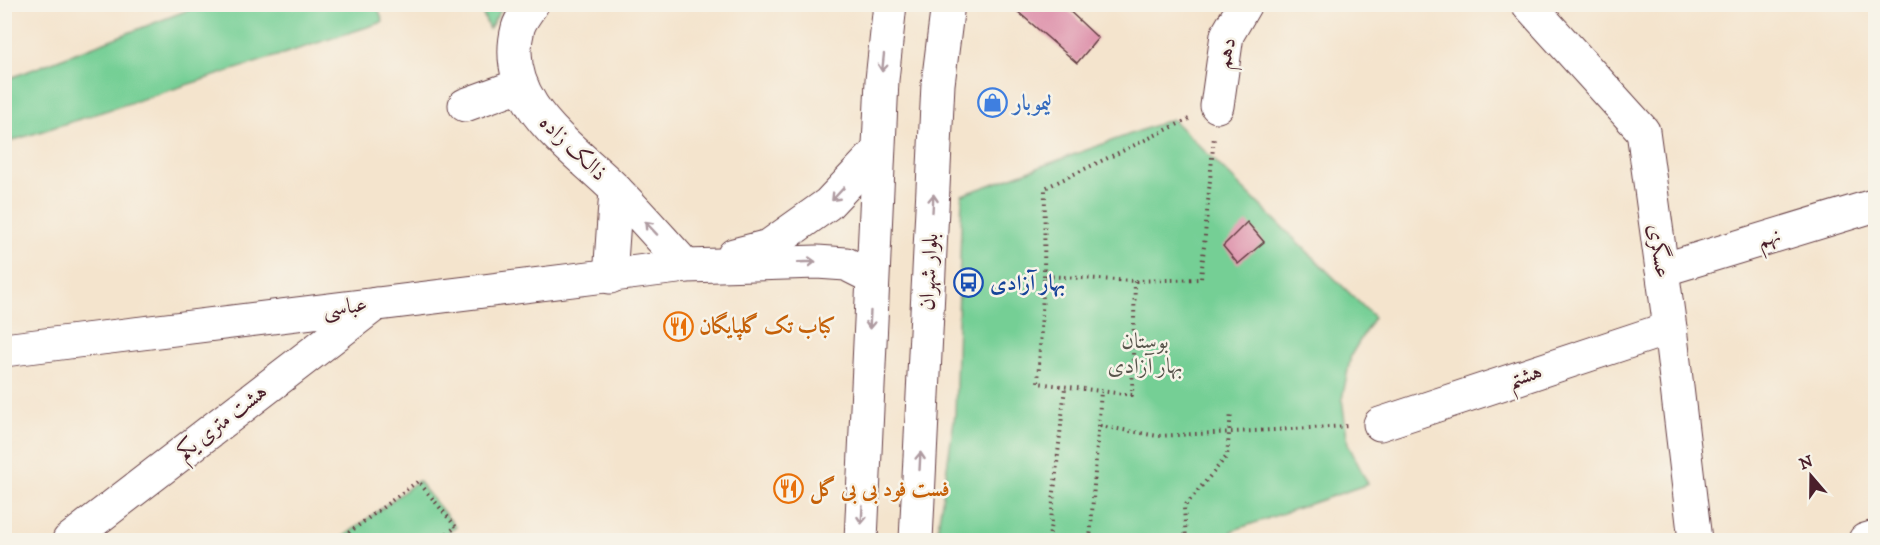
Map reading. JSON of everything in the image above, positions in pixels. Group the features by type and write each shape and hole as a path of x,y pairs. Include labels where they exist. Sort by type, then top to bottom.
{"street":[{"name":"ذالک زاده","path":"532,4 519,27 515,55 520,85 536,114 616,190 686,266"},
{"path":"861,540 878,151 890,4"},
{"name":"بلوار شهران","path":"916,540 938,84 948,4"},
{"name":"دهم","path":"1217,106 1227,35 1245,4"},
{"name":"عسگری","path":"1545,10 1643,131 1670,328 1695,540"},
{"path":"465,105 520,85"},
{"path":"686,266 769,246 828,204 878,151"},
{"name":"ذالک زاده","path":"610,277 616,190"},
{"name":"نهم","path":"1662,270 1875,205"},
{"path":"686,266 817,262 846,264 872,277"},
{"name":"عباسی","path":"4,351 686,266"},
{"name":"هشت متری یکم","path":"69,540 376,304"},
{"name":"هشتم","path":"1380,424 1670,328"},
{"path":"1865,540 1875,537"}],"path":[{"path":"1135,281 1132,395 1038,383 1044,276 1045,188 1217,106"},
{"path":"1044,276 1135,281 1201,279 1217,106"},
{"path":"1049,540 1065,387"},
{"path":"1090,540 1101,391"},
{"path":"1186,540 1184,507 1227,456 1231,412"},
{"path":"1100,426 1158,435 1380,424"},
{"path":"339,540 418,482 456,528 438,540"}],"green space":[{"path":"201,5 377,5 383,22 5,143 5,80"},
{"path":"479,5 504,5 489,29"},
{"name":"بوستان بهار آزادی","path":"1172,119 1374,317 1351,355 1342,399 1348,444 1368,484 1231,531 1235,540 936,540 955,414 962,195"},
{"path":"418,481 456,527 438,540 339,540"}],"building":[{"path":"1009,4 1062,4 1098,38 1077,63"},
{"path":"1247,222 1264,242 1238,264 1223,246"}],"place":[{"name":"لیموبار","path":"992,103"},
{"name":"بهار آزادی","path":"969,283"},
{"name":"کباب تک گلپایگان","path":"678,326"},
{"name":"فست فود بی بی گل","path":"789,489"}]}
